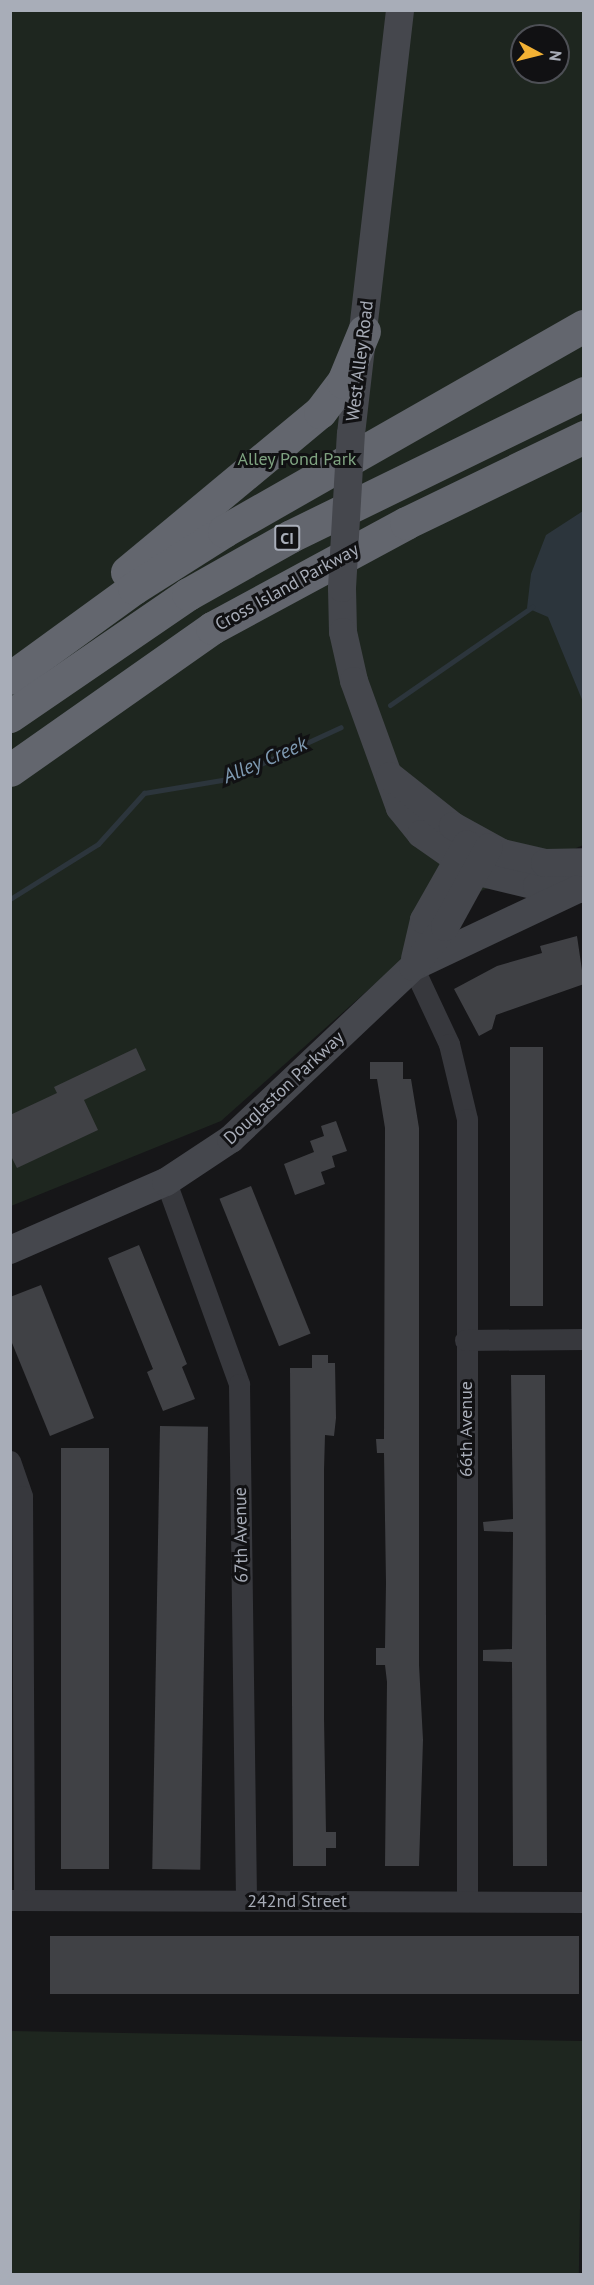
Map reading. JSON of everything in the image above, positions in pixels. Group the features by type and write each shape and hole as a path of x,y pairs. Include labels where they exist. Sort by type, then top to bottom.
{"highway":[{"path":"10,678 134,588 224,531 584,326"},
{"path":"10,668 320,412 343,382 364,331"},
{"path":"386,488 584,382"},
{"name":"CI","path":"10,716 188,594 386,488 584,393"},
{"name":"Cross Island Parkway","path":"10,770 212,628 406,523 584,437"},
{"path":"406,523 584,461"}],"main road":[{"name":"West Alley Road","path":"400,10 351,434 342,588 343,632 354,681 370,734 390,776 400,808 421,834 473,854"},
{"name":"Douglaston Parkway","path":"473,854 520,884 582,880"},
{"path":"413,967 424,920 473,854"},
{"name":"Douglaston Parkway","path":"10,1250 166,1182 231,1139 413,967 582,880"}],"street":[{"name":"66th Avenue","path":"413,967 448,1044 467,1119 465,1340 467,1901"},
{"name":"67th Avenue","path":"166,1182 239,1384 246,1900"},
{"path":"465,1340 584,1340"},
{"path":"10,1461 22,1496 17,1900"},
{"name":"242nd Street","path":"17,1900 584,1902"}],"green space":[{"name":"Alley Pond Park","path":"10,11 584,11 583,845 477,893 221,1121 11,1206"},
{"path":"11,2031 583,2041 579,2274 10,2274"}],"shaded area":[{"path":"583,511 583,702 548,617 527,608 531,574 546,535"}],"building":[{"path":"577,936 584,984 496,1015 492,1029 479,1036 454,989 497,966 542,953 540,946"},
{"path":"510,1047 543,1047 543,1306 510,1306"},
{"path":"136,1048 146,1070 84,1100 98,1130 17,1168 10,1154 10,1115 57,1093 54,1087"},
{"path":"370,1062 403,1062 403,1079 411,1079 419,1128 419,1665 423,1740 419,1866 385,1866 387,1682 385,1665 376,1665 376,1648 385,1648 384,1453 377,1453 376,1439 384,1439 385,1128 377,1079 370,1079"},
{"path":"336,1121 347,1151 332,1156 335,1167 321,1172 325,1184 295,1195 284,1164 314,1152 310,1141 324,1136 321,1126"},
{"path":"251,1186 311,1333 279,1346 219,1199"},
{"path":"139,1245 187,1364 182,1367 195,1399 163,1411 147,1372 153,1369 108,1258"},
{"path":"41,1285 94,1418 50,1436 10,1338 10,1297"},
{"path":"312,1355 328,1355 328,1363 335,1363 334,1436 325,1435 324,1718 326,1832 336,1832 336,1848 326,1848 326,1866 293,1866 290,1368 312,1368"},
{"path":"511,1375 545,1375 547,1866 513,1866 512,1662 483,1661 483,1650 512,1649 513,1532 484,1531 483,1522 513,1519"},
{"path":"160,1426 208,1427 200,1870 152,1869"},
{"path":"61,1448 109,1448 109,1869 61,1869"},
{"path":"50,1936 579,1936 579,1994 50,1994"}],"waterway":[{"name":"Alley Creek","path":"390,705 532,607"},
{"name":"Alley Creek","path":"10,899 98,844 144,793 228,779 341,727"}]}
